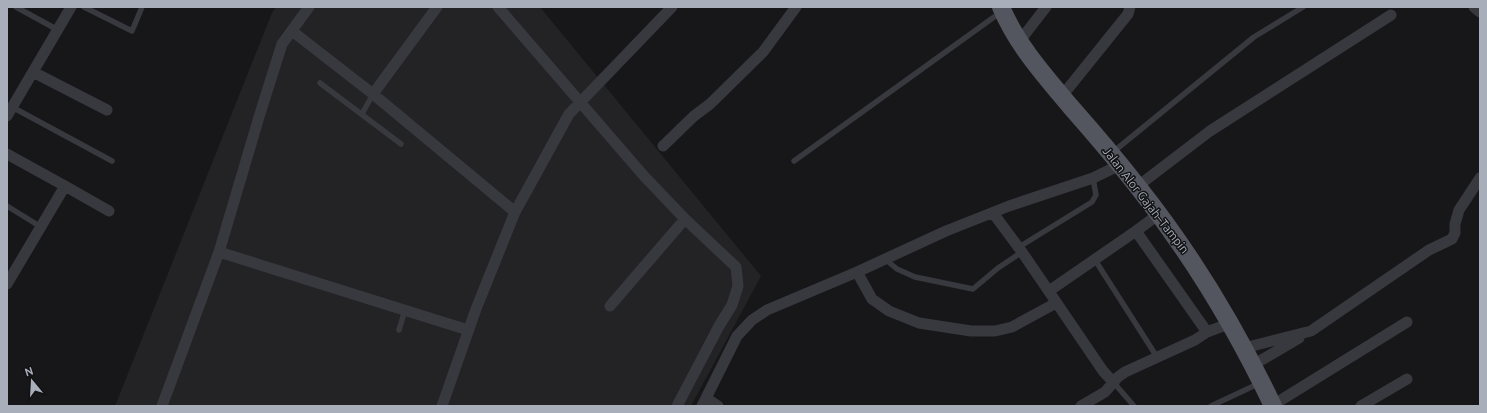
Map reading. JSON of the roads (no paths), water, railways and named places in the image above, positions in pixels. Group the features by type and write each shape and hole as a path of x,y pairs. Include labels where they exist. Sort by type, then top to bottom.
{"main road":[{"name":"Jalan Alor Gajah–Tampin","path":"1002,9 1019,42 1032,60 1138,186 1198,269 1231,323 1273,405"}],"street":[{"path":"10,111 71,7"},
{"path":"162,406 219,252 282,44 309,7"},
{"path":"373,94 437,7"},
{"path":"498,7 684,220 736,267 738,286 732,305 719,326 677,406"},
{"path":"442,406 468,330 515,212 568,114 672,7"},
{"path":"663,146 694,116 710,104 763,52 796,7"},
{"path":"1062,96 1128,14 1130,7"},
{"path":"1474,7 1480,12"},
{"path":"1019,42 1043,8"},
{"path":"1138,186 1210,131 1391,15"},
{"path":"292,31 373,94 515,212"},
{"path":"33,72 107,110"},
{"path":"7,154 109,211"},
{"path":"718,406 704,402 738,336 752,320 766,310 857,272 946,231 992,213 1092,178 1116,160"},
{"path":"1253,365 1312,331 1429,250 1452,239 1455,233 1458,210 1480,178"},
{"path":"7,284 12,265 42,227 65,186"},
{"path":"992,213 1049,291 1103,371 1114,383"},
{"path":"1049,291 1159,214"},
{"path":"610,306 684,220"},
{"path":"1136,231 1207,332"},
{"path":"219,252 468,330"},
{"path":"857,272 872,300 889,311 919,323 970,331 995,331 1012,327 1056,303"},
{"path":"1273,405 1407,322"},
{"path":"1081,406 1105,392 1118,377 1125,372 1195,340 1207,332 1231,323"},
{"path":"1244,348 1312,331"},
{"path":"1361,406 1407,379"}],"lane":[{"path":"16,7 58,30"},
{"path":"84,7 132,31 142,7"},
{"path":"1116,160 1254,37 1303,7"},
{"path":"794,161 1002,9"},
{"path":"320,83 401,144"},
{"path":"362,114 373,94"},
{"path":"10,111 112,161"},
{"path":"885,259 897,269 915,276 973,289 1020,250 1092,202 1096,195 1092,178"},
{"path":"7,206 42,227"},
{"path":"1095,260 1157,357"},
{"path":"399,330 405,310"},
{"path":"1211,406 1262,382"},
{"path":"1114,383 1134,406"}]}
